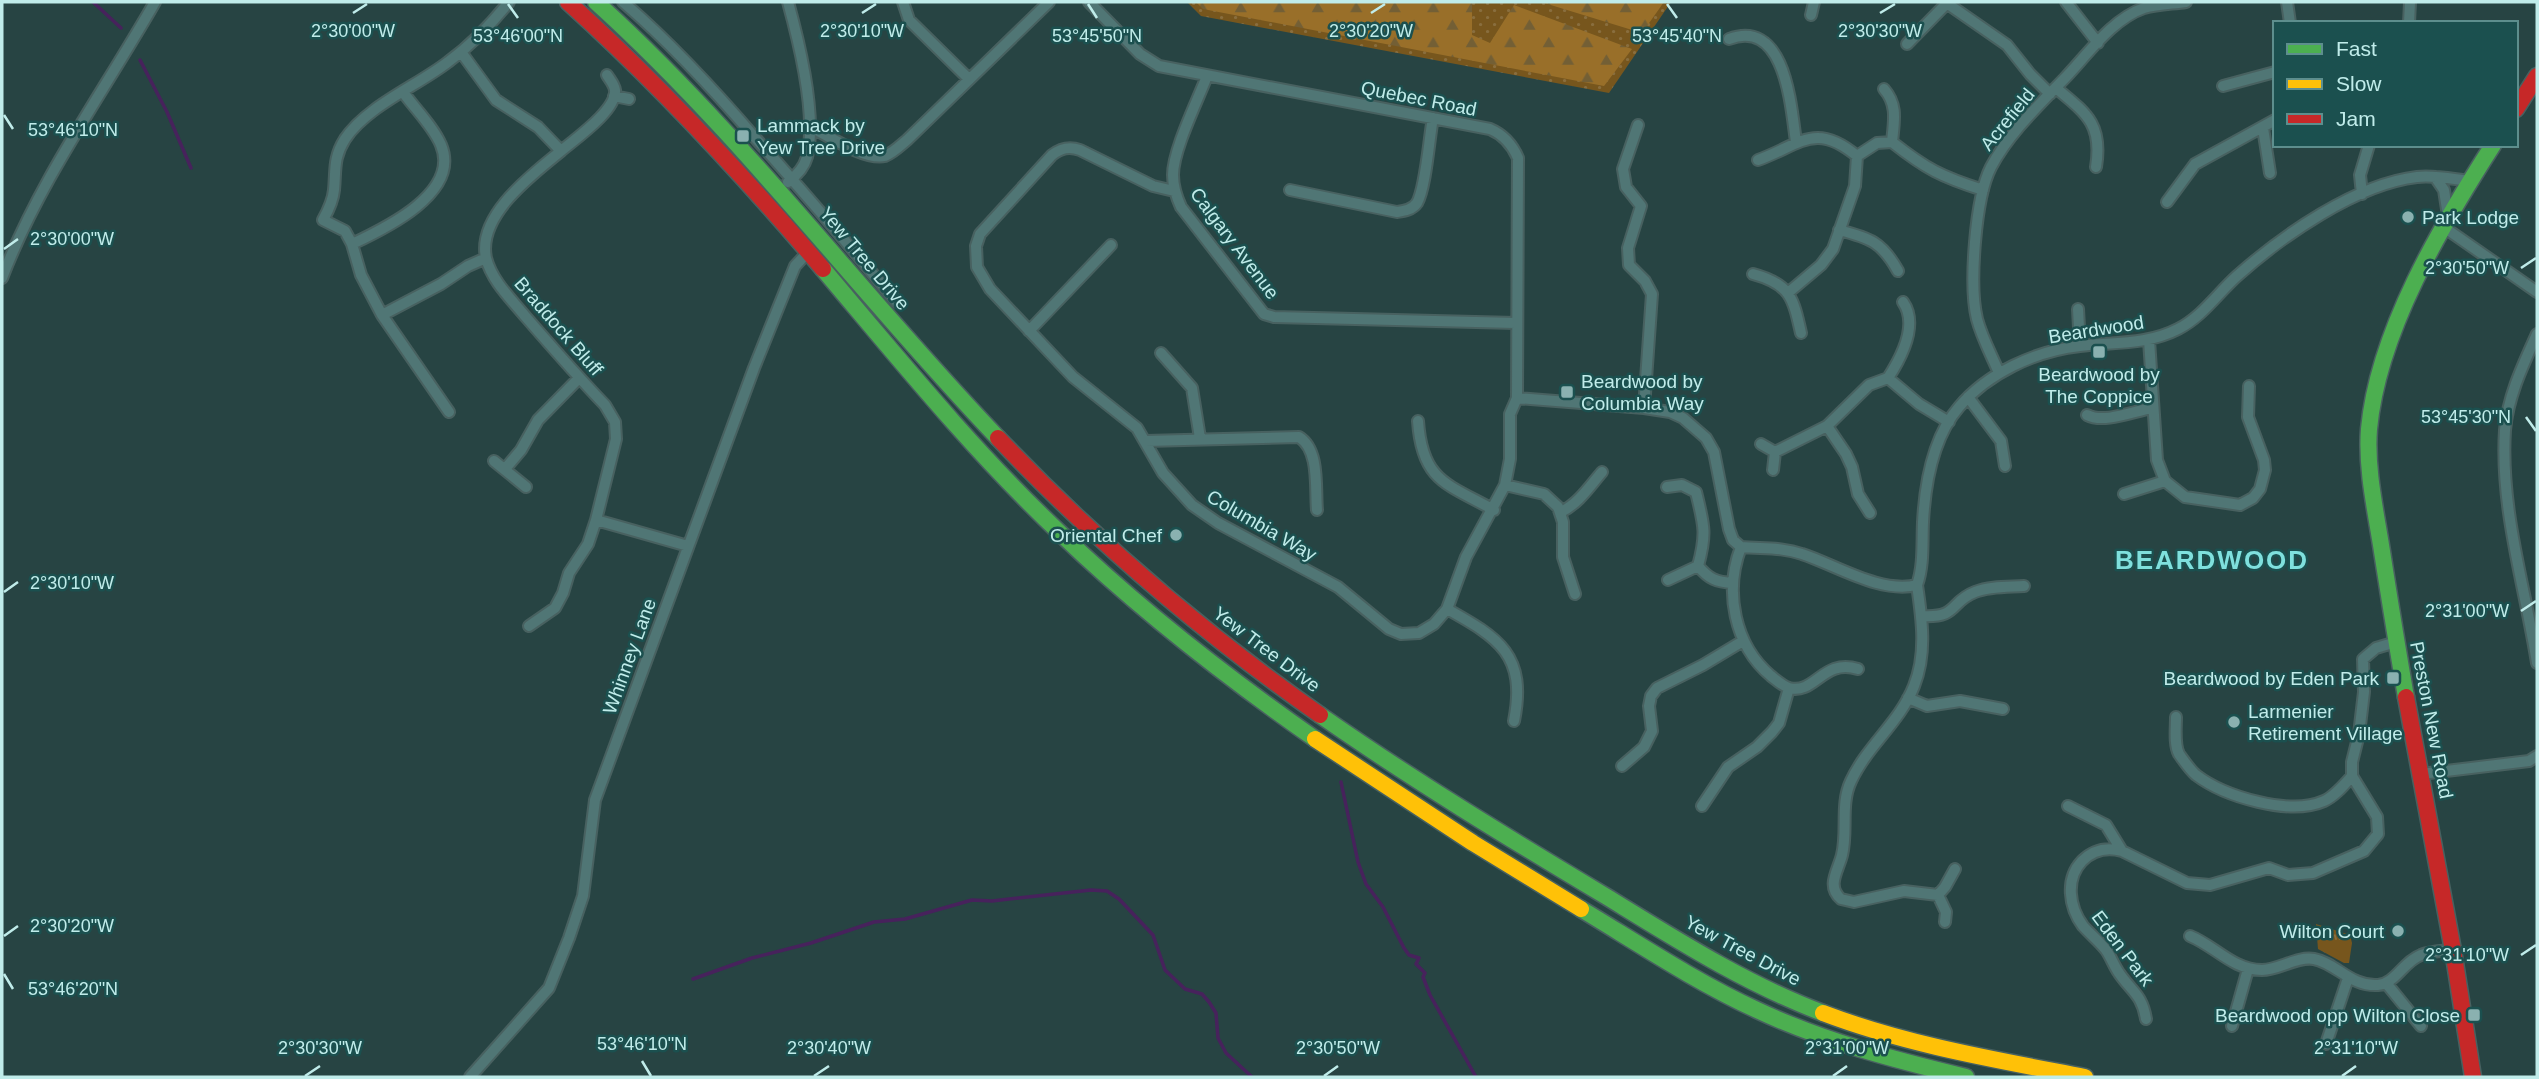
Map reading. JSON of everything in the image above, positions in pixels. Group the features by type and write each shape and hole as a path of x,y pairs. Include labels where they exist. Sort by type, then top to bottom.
{"highway":[{"name":"Yew Tree Drive","path":"568,2 619,45 664,89 765,201 1004,478 1076,550 1147,613 1266,705 1398,795 1511,867 1717,990 1802,1029 1873,1054 1966,1077"},
{"name":"Yew Tree Drive","path":"596,2 688,89 822,238 893,324 1020,462 1091,532 1165,598 1280,687 1416,779 1531,851 1767,989 1841,1019 1910,1040 2085,1077"},
{"path":"2518,106 2537,76"},
{"name":"Preston New Road","path":"2473,1077 2453,950 2396,642 2372,491 2368,431 2375,392 2390,339 2407,295 2492,147"},
{"path":"1076,550 1091,532"},
{"path":"1266,705 1280,687"},
{"path":"1756,1010 1767,989"}],"street":[{"path":"2,278 58,160 155,2"},
{"path":"449,412 383,315 357,266 352,244 345,231 323,220 334,191 336,158 345,139 360,122 461,52 509,2"},
{"path":"623,2 670,44 792,178 897,302"},
{"path":"765,201 802,169 807,156 809,126 805,75 788,2"},
{"path":"903,2 909,20 969,79"},
{"path":"809,126 859,152 870,156 887,155 907,140 1049,2"},
{"name":"Quebec Road","path":"1089,2 1158,66 1490,129 1501,134 1518,158 1517,398"},
{"path":"1811,15 1814,2"},
{"path":"1907,44 1946,2 2007,45 2030,74 2084,111 2098,135 2096,167"},
{"path":"2066,2 2098,43"},
{"name":"Acrefield","path":"1999,373 1977,320 1973,297 1973,249 1983,190 1990,169 2002,149 2113,27 2145,8 2186,2"},
{"path":"2287,2 2290,21"},
{"path":"2409,21 2410,2"},
{"path":"1729,39 1740,35 1749,36 1765,44 1775,55 1787,81 1796,142"},
{"path":"461,52 496,100 538,127 561,151"},
{"path":"2223,86 2273,73"},
{"path":"383,315 486,258 488,235 502,207 522,184 602,115 614,96 614,86 607,75"},
{"name":"Calgary Avenue","path":"1207,76 1177,155 1173,173 1174,191 1181,207 1264,314 1274,317 1516,323"},
{"path":"1884,89 1892,98 1895,112 1892,142"},
{"path":"352,244 398,221 426,198 440,177 444,155 440,143 402,92"},
{"path":"614,96 629,99"},
{"path":"1290,190 1397,212 1406,211 1417,202 1421,190 1433,118"},
{"path":"2167,202 2195,164 2273,121"},
{"path":"1638,125 1623,169 1626,187 1641,206 1628,248 1629,265 1645,281 1652,293 1644,408"},
{"path":"2263,128 2270,173"},
{"path":"1758,160 1780,152 1796,142 1821,137 1845,146 1857,156"},
{"path":"1857,156 1877,143 1892,142 1942,177 1983,190"},
{"path":"2361,194 2360,175 2368,147"},
{"name":"Columbia Way","path":"1174,191 1153,186 1074,148 1061,149 1052,155 984,228 976,246 977,267 984,280 1073,377 1137,428 1174,488 1205,515 1338,587 1389,629 1401,634 1419,633 1434,624 1447,609 1466,557 1494,510 1505,485 1510,459 1510,414 1517,398"},
{"path":"1789,292 1821,265 1833,248 1855,186 1857,156"},
{"path":"2435,177 2444,190 2447,225 2537,292"},
{"name":"Beardwood","path":"1938,895 1904,891 1854,902 1841,900 1833,886 1835,872 1843,853 1845,807 1850,784 1866,755 1908,698 1919,667 1922,616 1917,585 1921,572 1924,503 1934,458 1949,422 1968,397 1999,373 2038,357 2080,346 2149,340 2188,323 2265,253 2317,218 2361,194 2395,182 2435,177 2470,181"},
{"path":"1839,230 1878,243 1898,271"},
{"name":"Whinney Lane","path":"470,1077 548,988 569,938 583,896 595,800 795,266 822,238"},
{"path":"1029,331 1111,245"},
{"name":"Braddock Bluff","path":"486,258 503,290 605,405 615,422 616,439 596,520"},
{"path":"1753,274 1781,284 1789,292 1801,333"},
{"path":"1775,452 1827,426 1869,385 1888,378 1909,329 1910,317 1903,302"},
{"path":"2078,309 2080,346"},
{"path":"2537,334 2517,379 2511,400 2505,429 2505,454 2508,512 2537,663"},
{"path":"2149,340 2157,460 2165,481 2185,497 2240,505 2253,498 2260,489 2265,470 2264,460 2248,417 2249,386"},
{"path":"1161,353 1192,388 1200,438"},
{"path":"505,469 521,450 538,421 579,378"},
{"path":"1888,378 1919,404 1949,422"},
{"path":"1968,397 2001,441 2004,466"},
{"path":"1517,398 1644,408 1670,412 1683,418 1706,438 1714,452 1729,529 1733,540 1741,547 1780,548 1801,553 1855,576 1906,588 1917,585"},
{"path":"2087,415 2105,418 2152,408"},
{"path":"1418,421 1419,441 1424,459 1432,472 1441,481 1494,510"},
{"path":"1827,426 1846,454 1858,494 1870,513"},
{"path":"1146,440 1299,437 1312,452 1317,510"},
{"path":"1761,444 1775,452"},
{"path":"1773,470 1775,452"},
{"path":"495,461 526,487"},
{"path":"1560,512 1581,498 1602,472"},
{"path":"2124,494 2165,481"},
{"path":"1505,485 1544,494 1560,512 1563,557 1575,594"},
{"path":"1667,487 1682,485 1696,492 1705,529 1705,541 1698,566 1668,580"},
{"path":"529,626 555,608 569,573 588,544 596,520 688,547"},
{"path":"1741,547 1733,583 1736,616 1743,641 1764,671 1789,688 1803,687 1834,668 1848,666 1858,669"},
{"path":"1698,566 1707,577 1719,583 1733,583"},
{"path":"1922,616 1939,617 1951,611 1971,593 1984,589 2024,586"},
{"path":"1447,609 1490,634 1508,656 1517,681 1519,697 1514,721"},
{"path":"1622,766 1644,747 1652,731 1649,706 1651,696 1657,688 1743,641"},
{"path":"2068,806 2106,825 2122,851 2187,883 2210,885 2269,868 2288,875 2313,873 2364,851 2378,834 2377,817 2352,776 2364,692 2363,659 2376,648 2396,642"},
{"path":"1702,806 1728,767 1757,747 1779,723 1789,688"},
{"path":"1908,698 1927,706 1960,701 2003,709"},
{"path":"2176,717 2178,752 2193,773 2209,784 2243,797 2277,806 2310,805 2326,800 2352,776"},
{"path":"2421,774 2529,761 2537,757"},
{"name":"Eden Park","path":"2122,851 2112,848 2087,856 2077,867 2070,883 2072,901 2082,924 2106,951 2119,974 2137,993 2144,1006 2146,1018"},
{"path":"1945,922 1946,912 1938,895 1955,869"},
{"path":"2190,936 2248,969 2263,970 2317,959 2348,978 2376,985 2386,983 2408,962 2420,955 2453,950"},
{"path":"2232,1026 2248,969"},
{"path":"2326,1044 2348,978"},
{"path":"2386,983 2421,1026"}],"green space":[{"path":"1187,2 1671,2 1609,93 1201,16"},
{"path":"1196,2 1472,2 1472,35 1490,43 1514,5 1632,49 1604,86 1203,9"},
{"path":"1541,2 1664,2 1642,33"},
{"path":"2316,924 2350,935 2352,943 2349,963 2318,949"}],"waterway":[{"path":"93,2 121,28"},
{"path":"140,60 167,112 191,168"},
{"path":"1341,782 1358,862 1366,884 1383,907 1409,955 1419,958 1416,964 1425,973 1423,977 1430,995 1476,1077"},
{"path":"693,979 752,958 811,943 874,922 905,919 972,900 992,901 1091,890 1107,891 1119,899 1153,935 1165,970 1185,989 1202,994 1209,1002 1216,1013 1218,1038 1226,1053 1252,1077"}],"traffic: fast":[{"path":"596,2 702,106 947,384 998,438"},
{"path":"2406,697 2374,502 2369,429 2375,392 2398,318 2433,245 2492,147"},
{"path":"823,269 967,438 1060,533 1183,641 1315,739"},
{"path":"1320,715 1462,809 1686,945 1767,989 1823,1013"},
{"path":"1581,909 1712,987 1782,1021 1860,1049 1966,1077"}],"traffic: slow":[{"path":"1315,739 1473,843 1581,909"},
{"path":"1823,1013 1920,1043 2085,1077"}],"traffic: jam":[{"path":"568,2 700,131 823,269"},
{"path":"2518,106 2537,76"},
{"path":"998,438 1073,513 1152,584 1234,652 1320,715"},
{"path":"2406,697 2453,950 2473,1077"}],"place":[{"name":"Lammack by Yew Tree Drive","path":"743,136"},
{"name":"Park Lodge","path":"2408,217"},
{"name":"Beardwood by The Coppice","path":"2099,352"},
{"name":"Beardwood by Columbia Way","path":"1567,392"},
{"name":"Oriental Chef","path":"1176,535"},
{"name":"Beardwood by Eden Park","path":"2393,678"},
{"name":"Larmenier Retirement Village","path":"2234,722"},
{"name":"Wilton Court","path":"2398,931"},
{"name":"Beardwood opp Wilton Close","path":"2474,1015"}],"district":[{"name":"BEARDWOOD","path":"2212,560"}]}
